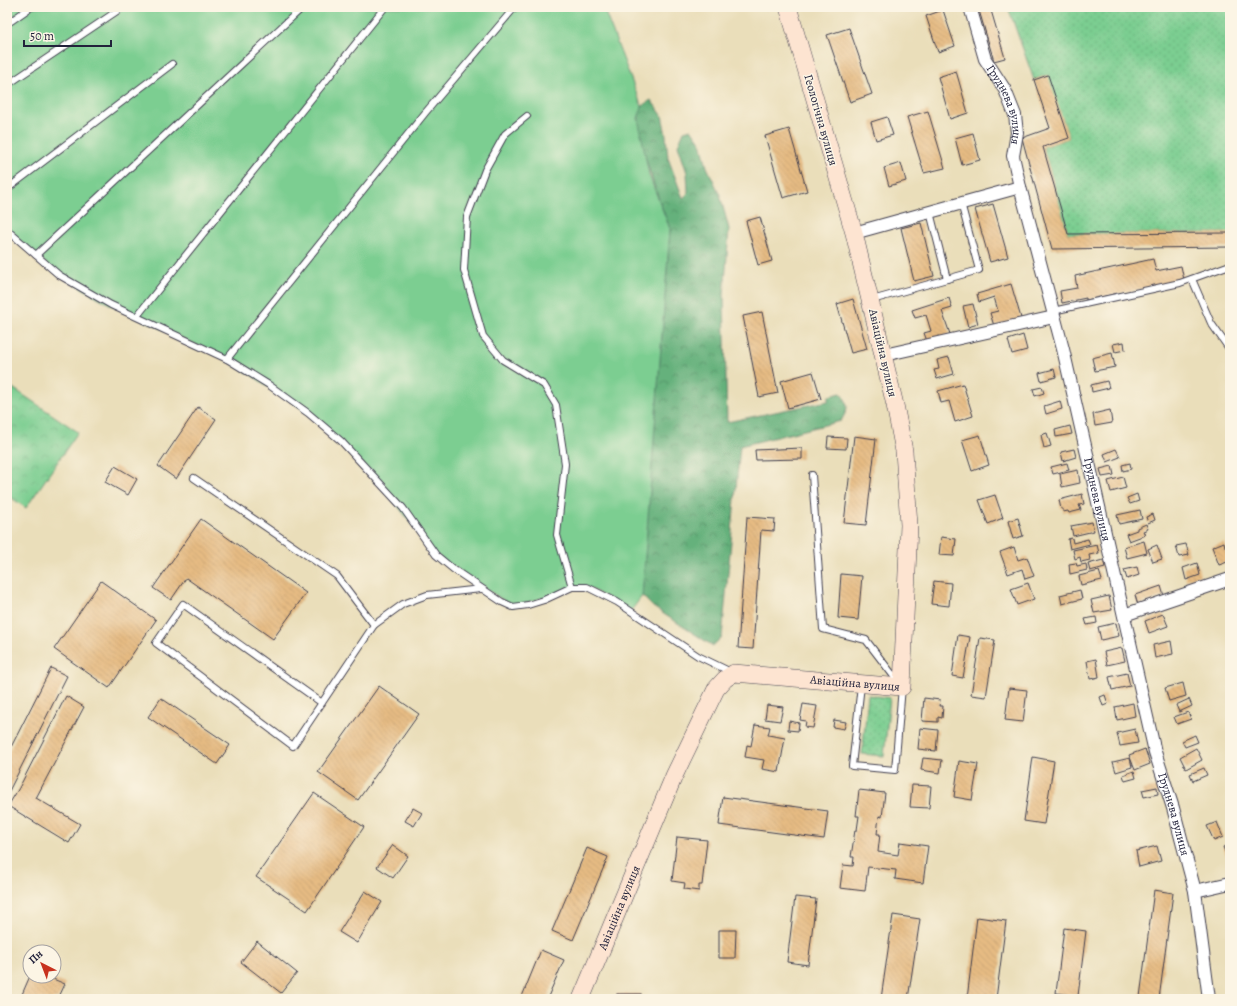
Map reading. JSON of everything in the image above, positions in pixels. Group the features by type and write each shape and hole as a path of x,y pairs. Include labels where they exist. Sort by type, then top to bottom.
{"street":[{"name":"Геологічна вулиця","path":"788,7 854,233"},
{"name":"Груднева вулиця","path":"970,7 985,59 1005,90 1015,115 1017,132 1013,156 1054,314 1155,752 1175,814 1195,892 1209,999"},
{"path":"854,233 1020,187"},
{"name":"Авіаційна вулиця","path":"581,999 674,776 716,689 725,679 734,673 902,686 909,525 904,451 884,355 854,233"},
{"path":"884,355 1054,314"},
{"path":"1124,615 1230,579"},
{"path":"1195,892 1230,883"}],"lane":[{"path":"7,13 11,21 31,7"},
{"path":"7,85 123,7"},
{"path":"36,255 303,7"},
{"path":"137,316 385,7"},
{"path":"227,359 420,119 515,7"},
{"path":"7,189 172,64"},
{"path":"527,116 505,134 485,170 467,217 464,270 484,336 503,360 544,385 556,405 565,464 557,535 572,587"},
{"path":"871,301 979,270 961,203"},
{"path":"930,212 947,279"},
{"path":"7,230 59,275 111,304 227,359 269,385 308,413 341,441 403,508 436,555 481,589 502,602 513,607 528,605 544,600 572,587 587,587 617,602 698,656 734,673"},
{"path":"1054,314 1180,283 1230,265"},
{"path":"1192,279 1211,323 1230,350"},
{"path":"812,475 822,629 866,640 902,686 895,770 852,766 861,683"},
{"path":"194,478 337,576 374,625"},
{"path":"322,703 183,604 156,643 293,746 322,703 374,625 403,604 426,595 481,589"}],"green space":[{"path":"7,7 603,7 642,107 638,118 649,175 670,229 642,596 631,611 587,587 572,587 559,593 513,607 436,555 375,477 308,413 227,359 111,305 59,275 7,230"},
{"path":"1008,7 1230,7 1230,233 1068,234 1043,147 1069,138 1047,75 1034,80"},
{"path":"651,100 662,115 668,158 683,198 688,193 687,173 678,145 684,131 691,129 701,143 707,167 720,195 729,229 724,296 727,422 828,401 829,396 841,393 847,404 841,421 740,446 722,637 713,646 653,607 642,596 670,229 648,167 640,131 639,117 641,107"},
{"path":"7,384 78,432 26,508 7,495"},
{"path":"868,695 890,698 884,756 862,754"}],"building":[{"path":"978,7 990,7 1005,58 994,61"},
{"path":"943,10 955,46 938,52 926,16"},
{"path":"849,28 872,94 850,102 827,35"},
{"path":"956,71 968,113 950,119 938,77"},
{"path":"1048,75 1069,138 1043,147 1068,234 1230,233 1230,247 1052,249 1022,138 1050,128 1034,80"},
{"path":"928,111 945,168 924,173 907,117"},
{"path":"887,117 893,135 876,140 871,122"},
{"path":"789,129 807,191 783,198 765,136"},
{"path":"973,133 980,160 962,165 955,138"},
{"path":"901,163 906,181 889,186 884,168"},
{"path":"993,204 1008,257 990,262 975,209"},
{"path":"760,217 772,261 758,265 746,221"},
{"path":"921,223 934,276 914,281 901,228"},
{"path":"1153,259 1156,271 1181,266 1184,280 1086,300 1086,298 1062,303 1060,291 1077,288 1075,276"},
{"path":"1011,284 1021,318 994,326 990,313 998,311 994,297 979,302 977,294"},
{"path":"949,298 952,308 942,311 950,334 927,341 924,333 931,331 926,315 915,318 912,310"},
{"path":"853,299 867,349 851,353 837,304"},
{"path":"973,304 978,324 968,327 963,306"},
{"path":"762,312 778,393 759,397 743,316"},
{"path":"1023,335 1027,350 1012,354 1008,340"},
{"path":"1124,342 1125,350 1115,352 1113,344"},
{"path":"1112,353 1115,367 1095,371 1092,358"},
{"path":"949,357 954,374 937,379 934,370 939,369 937,360"},
{"path":"1054,369 1056,377 1041,381 1039,373"},
{"path":"813,372 821,399 788,408 781,381"},
{"path":"1107,381 1109,388 1092,392 1091,385"},
{"path":"963,384 973,416 955,422 949,401 941,403 938,391"},
{"path":"1042,387 1044,393 1035,396 1033,389"},
{"path":"1060,401 1062,409 1046,414 1044,406"},
{"path":"198,407 216,419 176,479 158,466"},
{"path":"1110,410 1112,423 1095,426 1093,414"},
{"path":"1070,426 1072,434 1056,437 1055,430"},
{"path":"1047,433 1051,446 1044,448 1041,435"},
{"path":"980,435 989,465 972,471 962,440"},
{"path":"854,436 876,439 866,525 844,523"},
{"path":"828,437 847,438 846,449 827,448"},
{"path":"802,448 802,459 756,460 755,450"},
{"path":"1074,449 1076,457 1063,461 1061,452"},
{"path":"1116,449 1120,457 1107,462 1104,454"},
{"path":"1067,463 1069,470 1053,474 1051,467"},
{"path":"1130,463 1131,469 1123,471 1122,465"},
{"path":"115,466 137,479 128,495 105,482"},
{"path":"1112,466 1114,475 1102,477 1100,469"},
{"path":"1078,470 1080,483 1062,487 1060,474"},
{"path":"1123,477 1126,488 1111,492 1108,481"},
{"path":"1082,494 1084,504 1079,505 1081,510 1069,513 1068,511 1063,512 1059,500"},
{"path":"1137,494 1139,501 1130,504 1127,498"},
{"path":"995,495 1003,518 988,524 979,500"},
{"path":"1140,510 1142,519 1119,524 1117,515"},
{"path":"1153,514 1155,520 1148,523 1146,517"},
{"path":"747,517 775,519 774,531 761,530 753,649 738,648"},
{"path":"1018,518 1023,536 1013,539 1008,521"},
{"path":"201,519 306,593 273,639 186,578 171,600 153,588"},
{"path":"1092,522 1094,531 1073,536 1071,526"},
{"path":"1146,524 1148,529 1143,531 1145,535 1129,541 1126,534 1137,530 1137,528"},
{"path":"941,537 956,539 954,556 939,555"},
{"path":"1072,538 1073,543 1088,539 1090,544 1070,549 1068,539"},
{"path":"1144,541 1147,553 1127,558 1124,547"},
{"path":"1224,542 1225,547 1230,545 1230,561 1219,565 1212,547"},
{"path":"1186,544 1189,555 1179,557 1176,546"},
{"path":"1097,545 1099,553 1089,555 1090,560 1081,562 1080,557 1075,559 1073,550"},
{"path":"1157,545 1162,559 1153,562 1148,549"},
{"path":"1014,547 1018,560 1027,557 1034,576 1025,579 1022,569 1008,574 1000,552"},
{"path":"1103,560 1105,567 1090,571 1088,564"},
{"path":"1076,563 1077,566 1086,564 1087,570 1070,574 1069,564"},
{"path":"1197,563 1200,575 1186,580 1183,568"},
{"path":"1137,567 1139,575 1127,579 1124,570"},
{"path":"1099,571 1102,580 1081,585 1079,576"},
{"path":"841,574 862,576 858,620 838,618"},
{"path":"101,581 156,620 109,688 54,649"},
{"path":"934,581 951,583 949,606 931,604"},
{"path":"1028,583 1034,599 1017,605 1011,589"},
{"path":"1161,586 1164,596 1138,605 1135,595"},
{"path":"1080,590 1082,599 1062,604 1060,595"},
{"path":"1109,596 1112,610 1094,613 1091,600"},
{"path":"1163,614 1168,626 1149,633 1145,621"},
{"path":"1096,617 1097,623 1087,625 1085,619"},
{"path":"1116,623 1119,636 1101,640 1098,627"},
{"path":"958,635 970,637 963,678 952,676"},
{"path":"980,638 995,640 986,697 971,695"},
{"path":"1171,641 1173,654 1155,658 1153,645"},
{"path":"1122,648 1125,661 1107,665 1104,652"},
{"path":"1096,659 1099,677 1090,679 1087,661"},
{"path":"51,668 67,676 7,795 7,755"},
{"path":"1127,673 1130,686 1112,690 1109,677"},
{"path":"1183,683 1186,696 1169,701 1165,688"},
{"path":"379,686 419,714 358,800 318,772"},
{"path":"1009,688 1027,690 1023,722 1005,720"},
{"path":"1105,695 1108,704 1103,706 1100,697"},
{"path":"66,696 84,707 36,798 80,824 69,843 8,806 19,788"},
{"path":"161,698 230,745 217,764 148,717"},
{"path":"924,698 940,700 939,706 943,706 942,718 938,717 938,722 922,721"},
{"path":"1189,699 1192,706 1179,712 1176,705"},
{"path":"1133,703 1135,716 1117,720 1115,707"},
{"path":"803,704 817,706 813,728 805,727 806,721 800,720"},
{"path":"767,705 783,707 780,721 765,719"},
{"path":"1188,712 1191,719 1177,724 1174,717"},
{"path":"834,720 846,722 844,729 833,727"},
{"path":"789,721 799,723 798,731 788,730"},
{"path":"755,725 770,727 768,735 785,738 779,772 762,769 764,760 745,757 747,745 751,746"},
{"path":"920,728 938,730 936,751 918,749"},
{"path":"1135,729 1138,743 1120,746 1117,733"},
{"path":"1195,735 1198,742 1185,747 1182,741"},
{"path":"1196,748 1202,760 1186,769 1180,757"},
{"path":"1145,749 1150,764 1135,770 1129,755"},
{"path":"1033,757 1054,761 1044,824 1024,821"},
{"path":"923,758 942,760 940,773 921,770"},
{"path":"1130,758 1132,767 1116,772 1113,762"},
{"path":"959,761 978,764 972,800 954,797"},
{"path":"1204,768 1207,775 1193,781 1190,774"},
{"path":"1134,771 1136,778 1125,781 1123,775"},
{"path":"912,785 931,786 929,808 910,807"},
{"path":"1157,787 1158,794 1144,797 1142,790"},
{"path":"859,790 885,793 882,817 879,816 877,834 880,834 878,852 898,855 900,842 928,846 923,883 895,879 896,870 868,867 865,891 840,888 843,865 853,866 854,857 851,857 855,830 857,830 859,816 856,816"},
{"path":"314,793 364,827 307,911 256,877"},
{"path":"723,797 828,811 824,839 719,825"},
{"path":"413,808 422,813 414,826 405,821"},
{"path":"1217,822 1223,837 1214,841 1207,826"},
{"path":"677,837 707,840 702,885 699,885 699,891 684,889 685,883 672,881"},
{"path":"1230,844 1230,863 1223,847"},
{"path":"393,845 408,856 393,878 377,867"},
{"path":"1157,846 1161,861 1139,867 1136,851"},
{"path":"587,848 608,857 573,940 552,931"},
{"path":"1154,890 1173,893 1159,999 1140,997"},
{"path":"365,891 382,902 357,943 339,932"},
{"path":"795,897 816,899 808,965 787,962"},
{"path":"893,915 920,919 908,999 881,999"},
{"path":"977,917 1006,921 996,999 967,999"},
{"path":"1064,928 1086,931 1078,996 1056,993"},
{"path":"719,930 736,930 735,958 719,958"},
{"path":"257,941 297,973 281,993 241,962"},
{"path":"541,950 564,960 547,999 521,999"},
{"path":"62,983 65,984 58,999 20,999 27,984 62,984"},
{"path":"617,994 641,994 641,999 617,999"}]}
